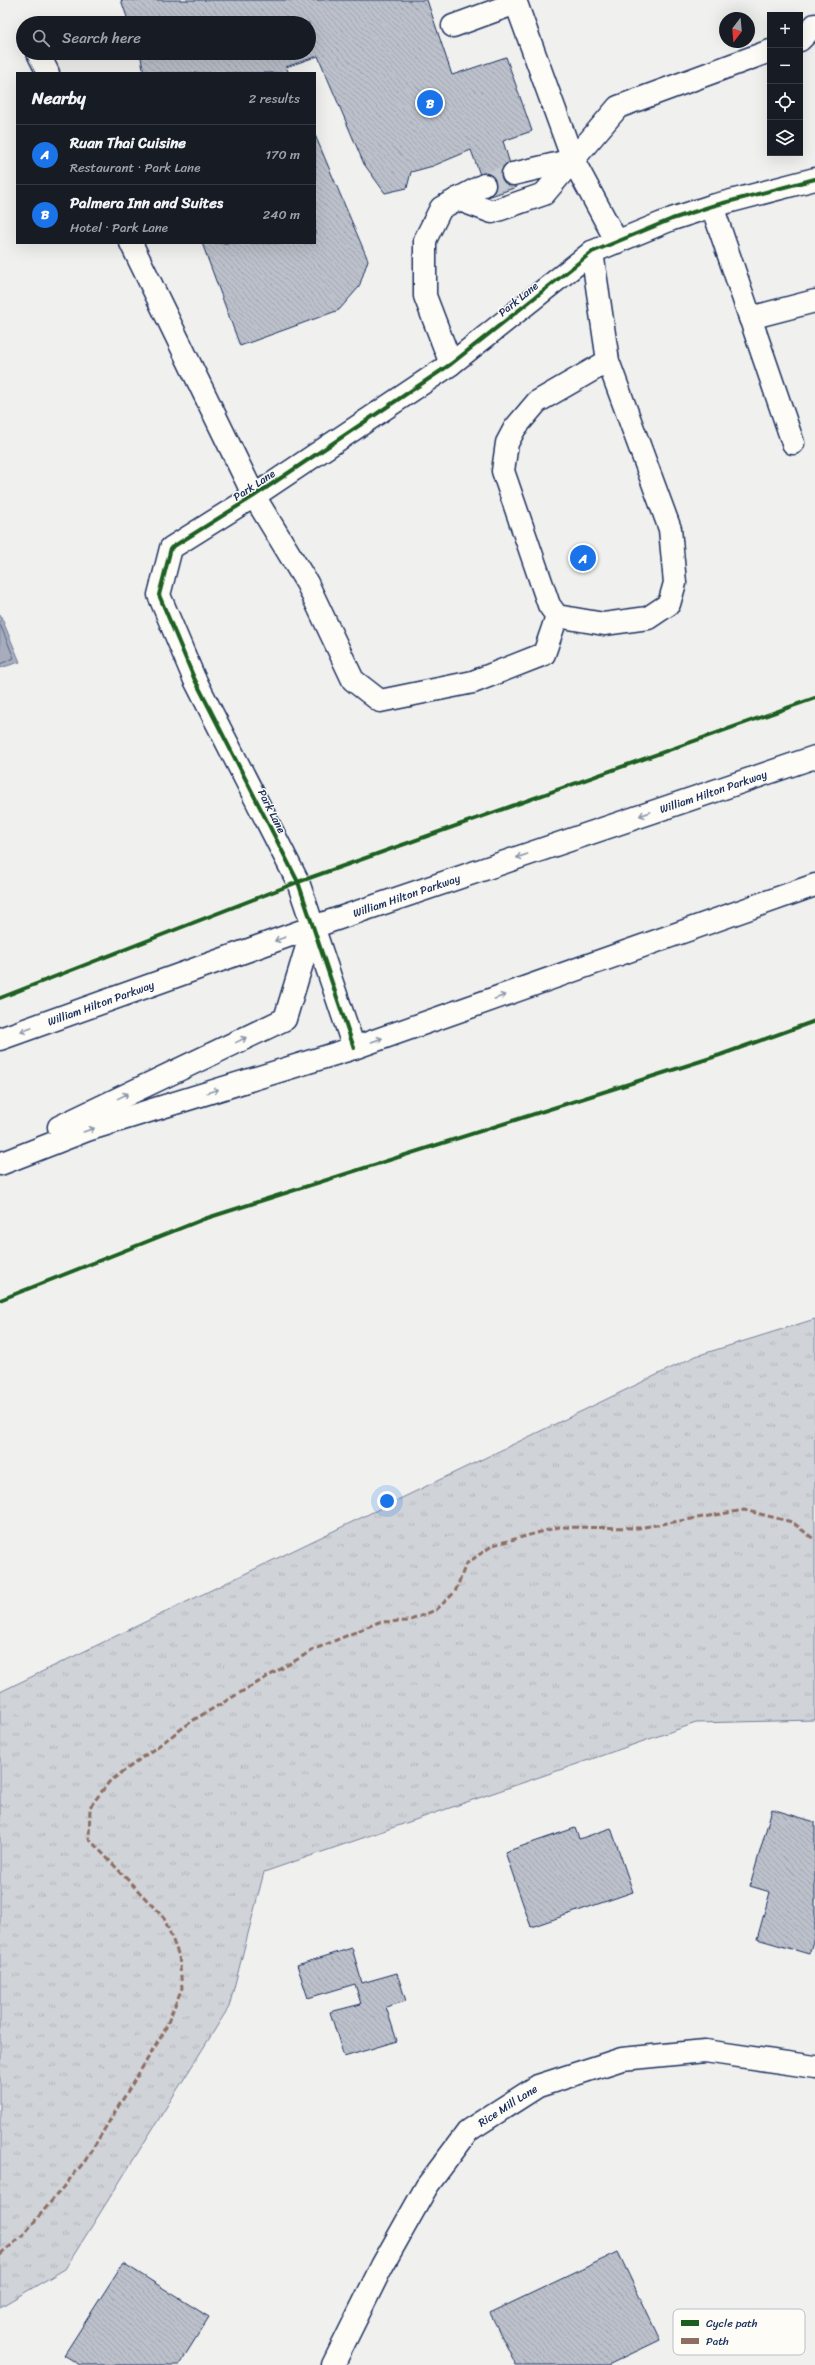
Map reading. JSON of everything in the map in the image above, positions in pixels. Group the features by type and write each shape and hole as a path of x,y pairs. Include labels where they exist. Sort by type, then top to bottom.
{"main road":[{"path":"453,26 520,2 572,160 617,242"},
{"path":"803,37 815,25"},
{"path":"457,199 492,212 544,194 618,107 767,52"},
{"path":"42,60 48,72"},
{"path":"513,174 572,160"},
{"name":"Park Lane","path":"354,1048 298,882 194,678 159,595 171,548 254,496 451,364 592,252 712,206 815,179"},
{"path":"451,364 425,296 425,240 441,208 484,185"},
{"path":"712,206 794,443"},
{"path":"131,244 254,496 307,583 353,680 380,701 473,682 544,654 557,616"},
{"path":"592,252 608,361 670,529 675,583 669,604 648,618 604,624 557,616 549,605 503,470 507,443 515,428 537,402 608,361"},
{"path":"750,318 815,300"},
{"name":"William Hilton Parkway","path":"0,1040 313,927 815,757"},
{"path":"0,1164 87,1130 354,1048 815,885"},
{"path":"0,1156 285,1019 313,927"},
{"name":"Rice Mill Lane","path":"333,2365 382,2266 427,2186 469,2130 538,2086 622,2059 705,2051 815,2066"}],"green space":[{"path":"815,1319 815,1720 696,1723 264,1872 229,2007 65,2269 0,2307 0,1692 696,1356"}],"water":[{"path":"0,614 20,662 0,668"}],"building":[{"path":"121,0 427,0 452,75 506,57 532,131 503,141 517,187 488,197 471,150 433,166 411,172 407,188 385,193 364,164 318,56 316,57 316,16 127,16"},
{"path":"141,60 306,60 286,67 288,72 144,72"},
{"path":"316,137 368,260 359,287 339,310 240,346 202,244 316,244"},
{"path":"772,1809 815,1822 815,1935 809,1954 757,1939 770,1892 750,1886"},
{"path":"575,1828 579,1839 611,1828 633,1892 531,1927 505,1852"},
{"path":"352,1948 362,1983 397,1973 406,2001 386,2007 397,2041 344,2057 330,2012 361,2004 355,1984 308,1998 297,1965"},
{"path":"618,2252 660,2340 608,2365 516,2365 490,2313"},
{"path":"123,2263 209,2317 179,2365 80,2365 64,2355"}],"tunnel":[{"path":"484,185 513,174"}],"marked path":[{"path":"0,2255 24,2234 85,2161 164,2032 182,1988 179,1956 164,1918 89,1839 90,1807 109,1782 195,1719 315,1649 379,1622 408,1621 436,1610 455,1592 466,1564 493,1545 559,1527 638,1528 744,1510 792,1522 815,1540"}],"cycle path":[{"path":"354,1048 298,882 194,678 159,595 171,548 254,496 451,364 592,252 672,219 712,206 815,179"},
{"path":"0,998 298,882 815,698"},
{"path":"0,1300 204,1219 720,1055 815,1021"}],"place":[{"name":"Palmera Inn and Suites","path":"430,103"},
{"name":"Ruan Thai Cuisine","path":"583,558"}]}
